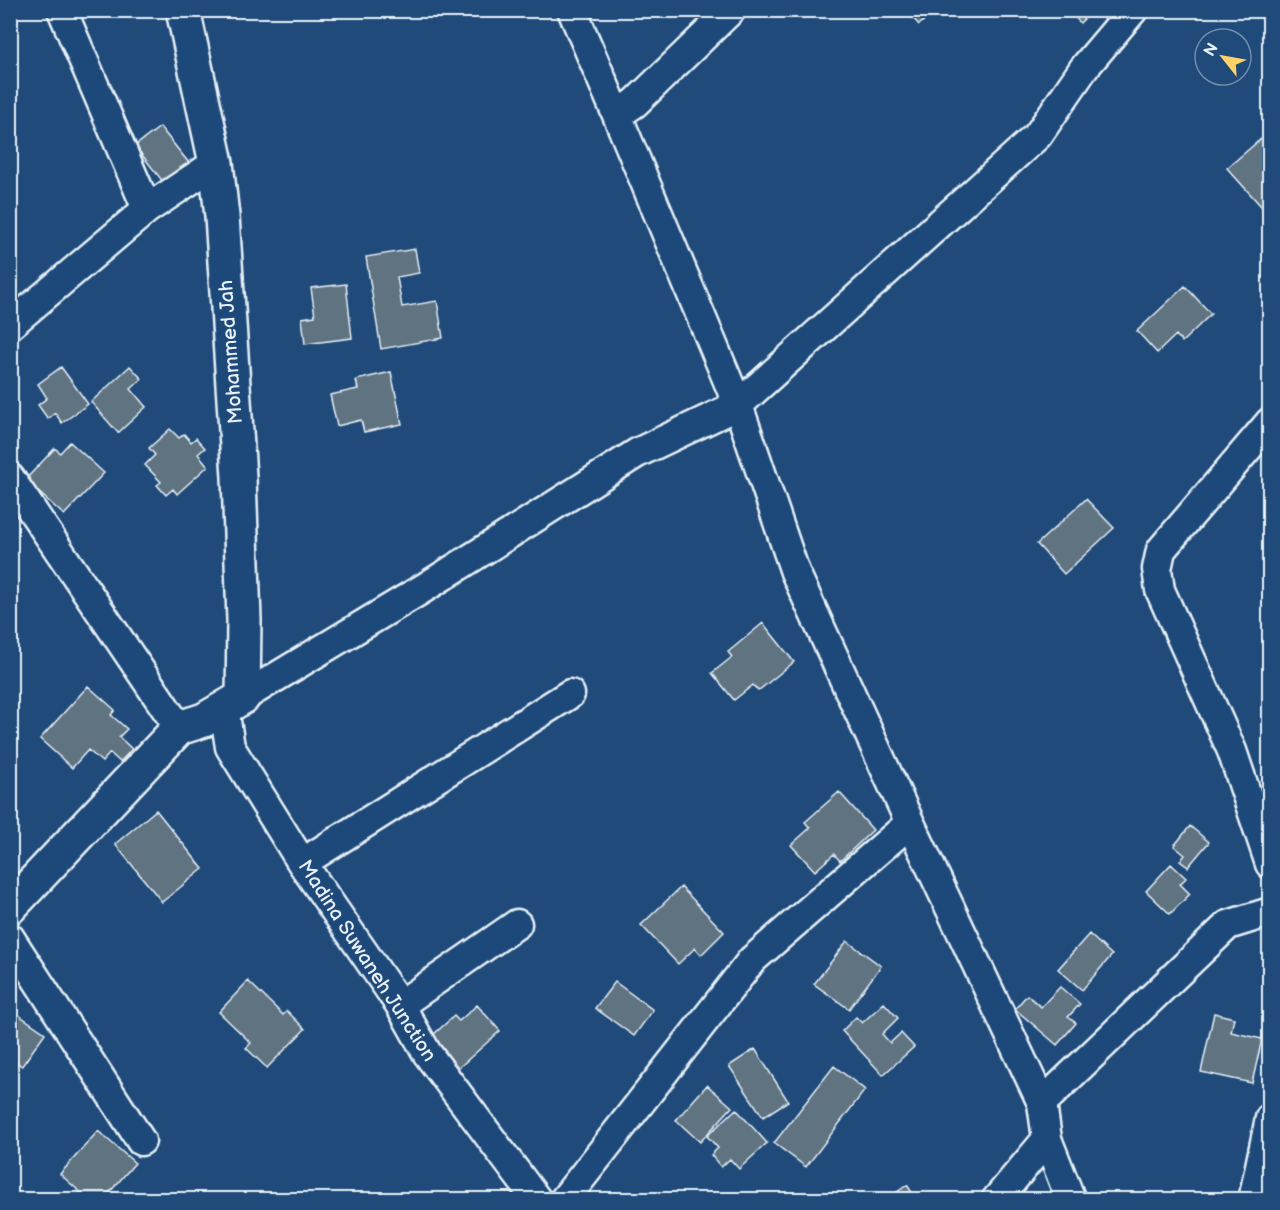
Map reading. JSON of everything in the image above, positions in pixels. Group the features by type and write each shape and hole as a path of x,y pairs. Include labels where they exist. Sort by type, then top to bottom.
{"street":[{"path":"62,10 147,209"},
{"name":"Mohammed Jah","path":"183,10 216,163 222,216 239,477 244,620 233,702"},
{"path":"572,10 738,405 795,572 1042,1103 1047,1139 1071,1200"},
{"path":"617,114 635,103 731,10"},
{"path":"10,907 179,728 204,720 424,588 637,453 738,405 1038,135 1084,68 1132,10"},
{"path":"10,325 147,209 216,163"},
{"path":"1269,422 1161,549 1157,569 1160,590 1232,751 1269,864"},
{"path":"10,478 179,728"},
{"path":"302,863 570,694"},
{"name":"Madina Suwaneh Junction","path":"233,702 230,747 302,863 400,1005 427,1053 537,1200"},
{"path":"564,1200 752,960 910,823"},
{"path":"1042,1103 1228,925 1269,912"},
{"path":"400,1005 517,924"},
{"path":"10,938 141,1141"},
{"path":"1259,1195 1269,1118"},
{"path":"996,1200 1047,1139"}],"building":[{"path":"906,10 936,10 919,25"},
{"path":"1069,10 1093,10 1080,23"},
{"path":"160,127 193,168 168,188 135,146"},
{"path":"1262,138 1270,147 1270,216 1227,168"},
{"path":"415,249 419,273 397,277 402,307 437,301 443,338 381,349 366,257"},
{"path":"346,284 352,338 305,344 302,318 315,316 311,288"},
{"path":"1185,286 1211,314 1182,342 1176,335 1157,353 1137,331"},
{"path":"130,366 142,379 131,389 146,407 118,433 91,402"},
{"path":"61,367 88,404 62,423 55,413 48,419 38,405 47,398 38,384"},
{"path":"391,372 402,424 364,432 361,420 337,426 330,395 358,389 356,380"},
{"path":"170,429 179,438 184,434 191,442 196,438 205,448 198,454 208,466 177,494 173,489 166,495 157,485 161,482 145,465 155,455 149,448"},
{"path":"70,442 104,473 64,515 25,480 55,448 60,453"},
{"path":"1086,499 1114,528 1064,574 1037,544"},
{"path":"763,623 794,662 758,691 753,685 734,700 712,673 732,657 728,652"},
{"path":"88,686 115,710 111,715 127,729 119,737 132,749 120,762 110,753 102,762 88,750 72,768 40,739"},
{"path":"839,792 873,830 840,861 834,854 815,871 791,845 810,828 805,822"},
{"path":"156,810 203,869 162,902 115,844"},
{"path":"1190,826 1209,842 1188,867 1180,861 1185,855 1174,846"},
{"path":"1171,864 1186,878 1180,884 1190,894 1170,914 1146,891"},
{"path":"681,887 724,932 701,955 695,948 678,964 641,925"},
{"path":"1089,934 1112,955 1082,990 1058,969"},
{"path":"847,941 881,966 849,1009 814,984"},
{"path":"248,981 283,1015 287,1011 305,1029 267,1068 246,1048 251,1043 219,1012"},
{"path":"615,982 653,1010 634,1036 595,1008"},
{"path":"1060,987 1080,1004 1068,1017 1076,1023 1057,1045 1015,1009 1027,995 1041,1007"},
{"path":"884,1003 898,1018 882,1034 890,1043 901,1033 914,1047 883,1075 842,1031 856,1017 862,1023"},
{"path":"477,1005 500,1031 454,1072 423,1044 454,1016 459,1021"},
{"path":"10,1009 45,1033 22,1066 10,1058"},
{"path":"1214,1013 1234,1018 1231,1032 1262,1039 1252,1083 1201,1072"},
{"path":"755,1049 788,1101 763,1117 729,1066"},
{"path":"834,1066 865,1090 806,1167 774,1143"},
{"path":"707,1085 732,1107 700,1142 676,1120"},
{"path":"736,1109 767,1143 739,1169 730,1159 721,1167 711,1155 718,1148 707,1136"},
{"path":"98,1131 135,1163 103,1200 89,1200 60,1174"},
{"path":"907,1185 917,1200 886,1200"}]}
